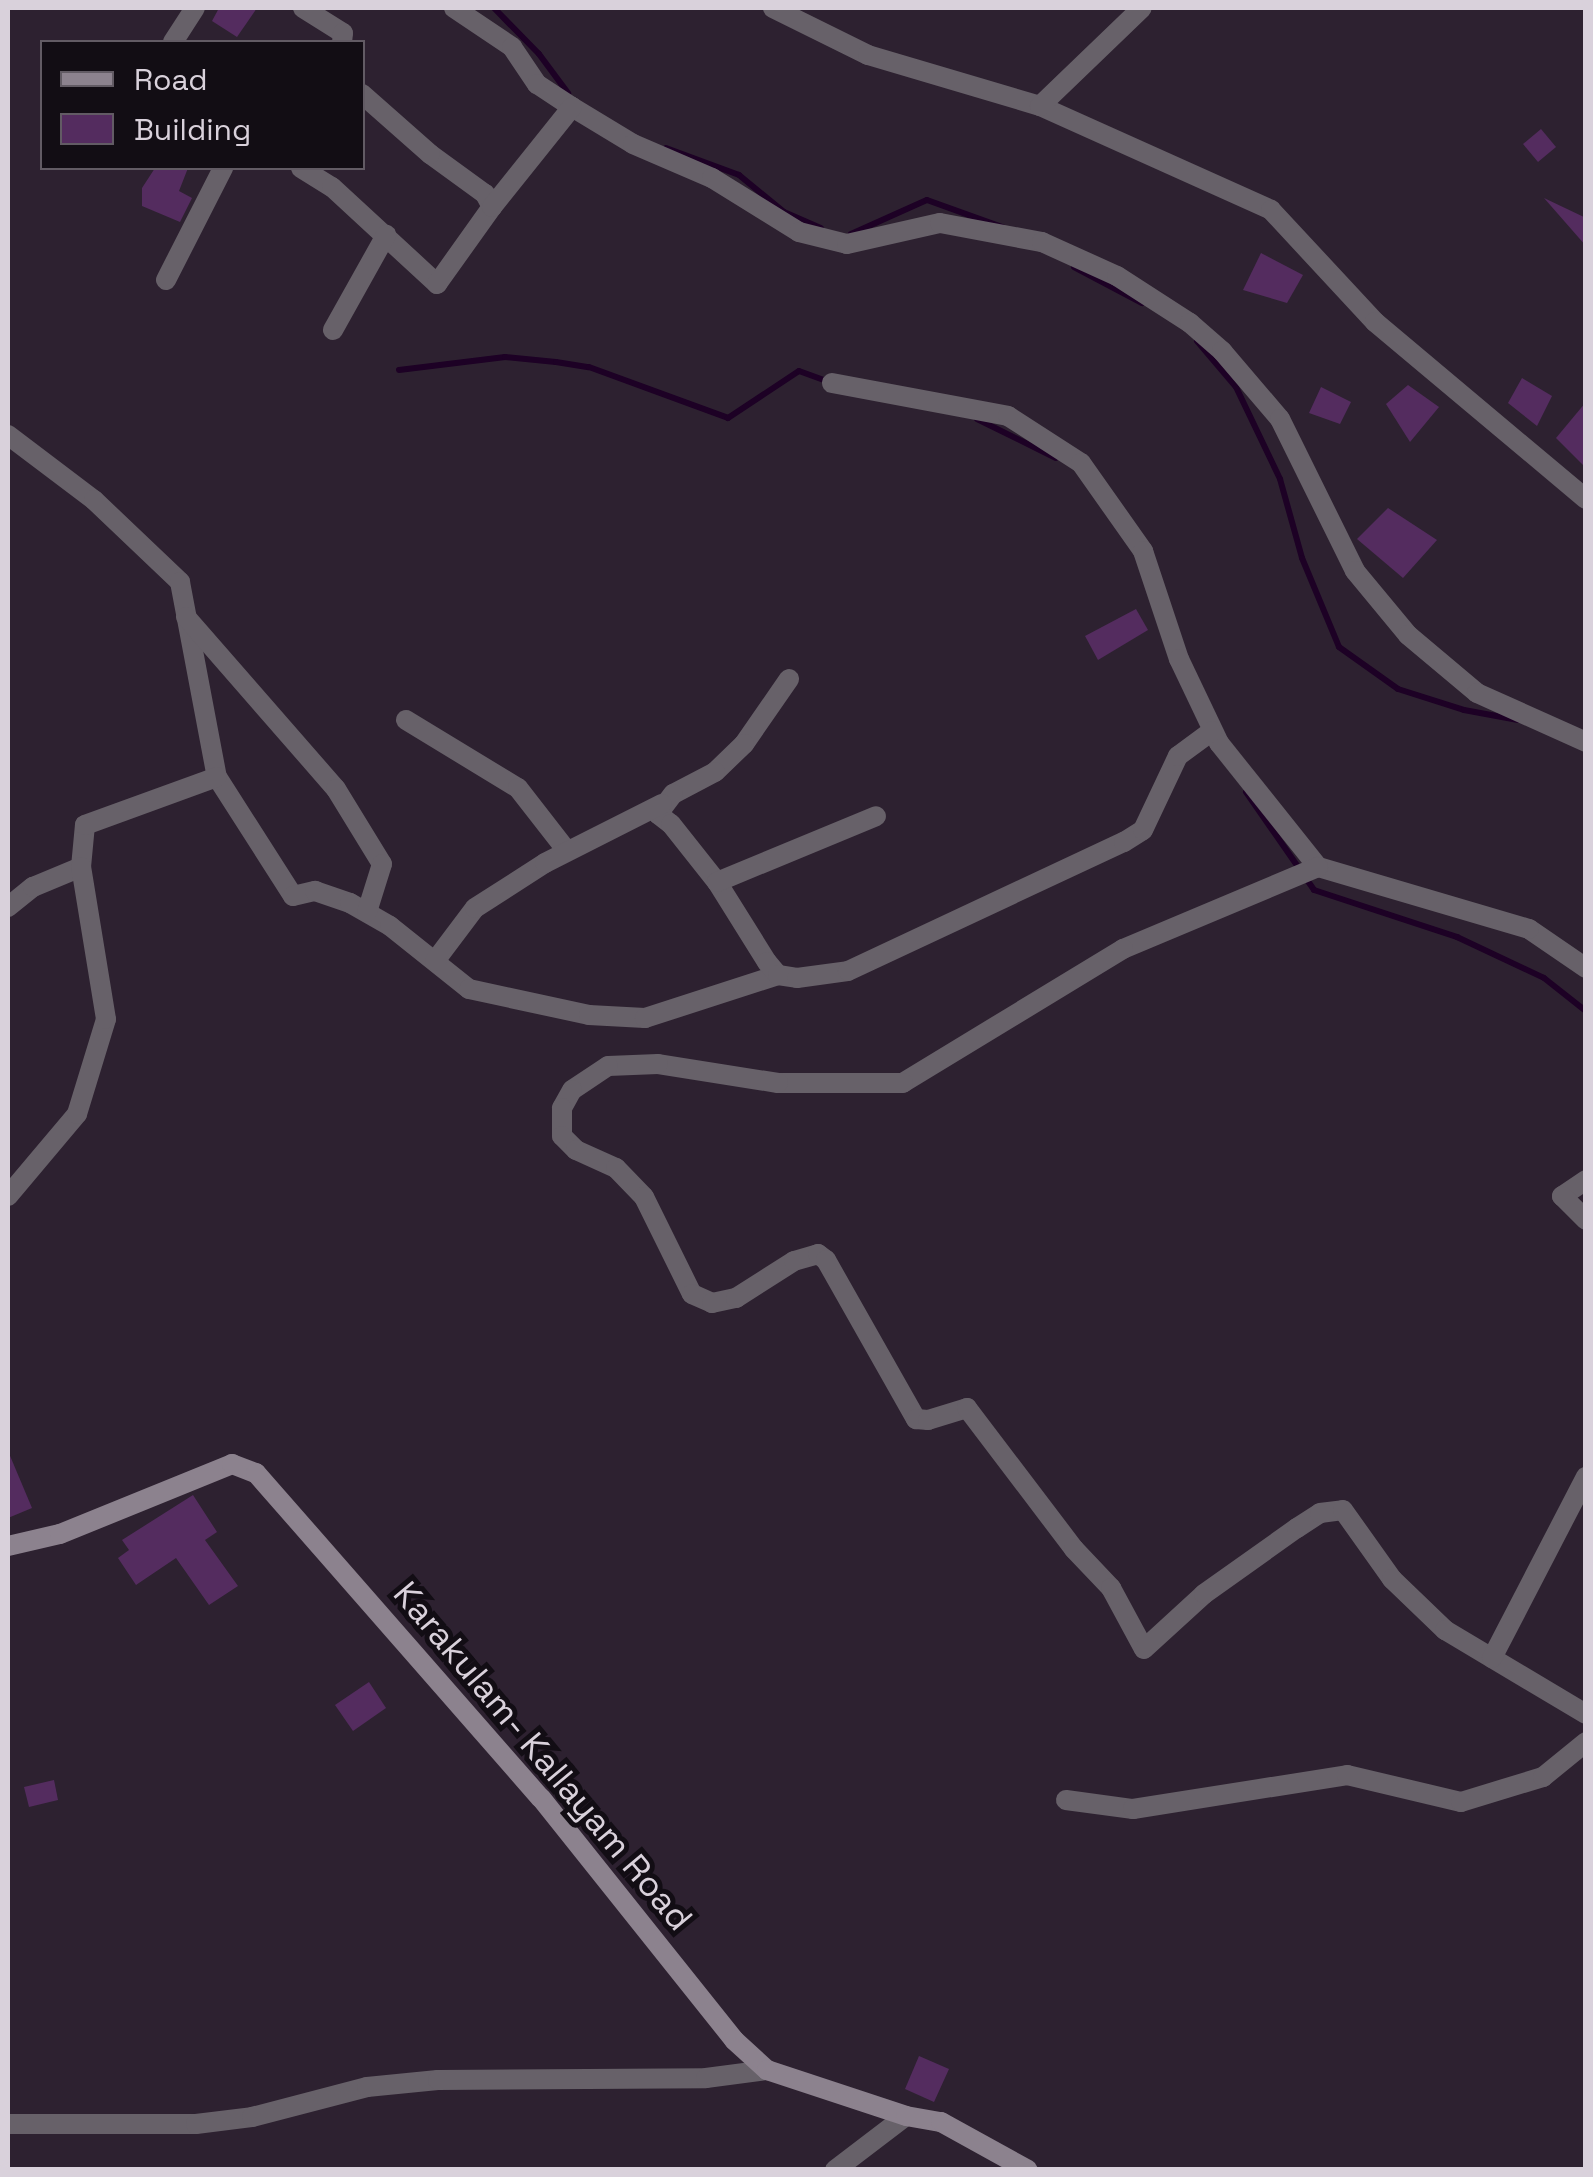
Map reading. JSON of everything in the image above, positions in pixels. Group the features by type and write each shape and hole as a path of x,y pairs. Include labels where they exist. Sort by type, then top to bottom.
{"street":[{"path":"174,40 195,8"},
{"path":"303,8 343,32 342,40"},
{"path":"454,8 512,47 537,84 572,108 633,144 712,178 799,232 847,244 940,223 1042,242 1117,276 1190,323 1222,351 1280,419 1355,571 1408,636 1477,693 1586,742"},
{"path":"773,8 868,55 1040,106 1271,210 1375,322 1586,499"},
{"path":"1040,106 1142,8"},
{"path":"365,97 430,154 485,194 492,207"},
{"path":"304,170 386,235 437,284 492,207 572,108"},
{"path":"166,280 222,170"},
{"path":"333,330 386,235"},
{"path":"832,383 1008,416 1081,463 1143,551 1208,734 1307,871"},
{"path":"8,435 94,500 180,582 217,777 293,896 328,894 367,912 468,989 549,1008 646,1018 778,975 821,978 848,971 1143,830 1178,756 1208,734"},
{"path":"186,617 336,789 355,819 382,864 367,912"},
{"path":"435,961 476,908 567,851 662,804 714,772 744,744 789,679"},
{"path":"406,720 518,788 567,851"},
{"path":"8,1196 78,1114 106,1019 82,867 85,825 217,777"},
{"path":"662,804 658,814 671,824 716,882 740,915 754,946 778,975"},
{"path":"716,882 876,816"},
{"path":"8,907 33,888 82,867"},
{"path":"1586,968 1530,930 1307,871 1123,949 903,1083 778,1083 658,1064 608,1066 572,1090 562,1108 562,1136 576,1150 616,1168 644,1196 692,1294 712,1303 736,1298 794,1261 818,1254 826,1260 916,1419 928,1420 967,1408 1074,1549 1111,1588 1144,1649 1204,1594 1297,1528 1320,1512 1343,1510 1392,1579 1445,1630 1586,1714"},
{"path":"1586,1180 1562,1196 1586,1220"},
{"name":"Karakulam- Kallayam Road","path":"8,1546 60,1534 232,1464 256,1473 541,1798 734,2040 767,2070 906,2116 941,2122 1028,2170"},
{"path":"1492,1658 1586,1478"},
{"path":"1066,1800 1134,1810 1348,1775 1461,1802 1542,1776 1586,1742"},
{"path":"8,2124 196,2124 252,2117 367,2087 438,2080 706,2078 767,2070"},
{"path":"835,2170 906,2116"}],"building":[{"path":"219,8 257,8 237,37 212,21"},
{"path":"1541,129 1556,147 1538,162 1523,144"},
{"path":"154,170 187,170 179,191 192,198 180,222 142,206 142,188"},
{"path":"1544,198 1586,218 1586,246"},
{"path":"1261,253 1303,275 1287,303 1243,290"},
{"path":"1522,378 1552,396 1537,426 1508,403"},
{"path":"1408,385 1439,407 1410,442 1386,404"},
{"path":"1321,387 1351,402 1340,424 1309,413"},
{"path":"1586,402 1586,468 1556,438"},
{"path":"1388,508 1437,540 1403,578 1357,539"},
{"path":"1136,609 1148,630 1098,660 1085,636"},
{"path":"8,1451 32,1508 8,1518"},
{"path":"193,1495 217,1532 205,1540 238,1586 209,1605 176,1558 136,1585 118,1558 129,1550 122,1540"},
{"path":"369,1682 386,1708 353,1731 335,1705"},
{"path":"54,1780 58,1800 29,1807 24,1787"},
{"path":"919,2056 949,2069 934,2102 905,2089"}],"waterway":[{"path":"494,8 539,54 568,93"},
{"path":"666,148 739,175 784,212 821,228"},
{"path":"851,234 927,200 1002,227"},
{"path":"1074,267 1142,303"},
{"path":"1197,341 1236,387 1280,479 1302,558 1339,647 1398,689 1464,710 1518,720"},
{"path":"399,370 505,357 556,362 589,367 728,418 799,371 830,382"},
{"path":"977,419 1056,458"},
{"path":"1246,792 1314,890 1457,937 1544,978 1586,1011"}]}
